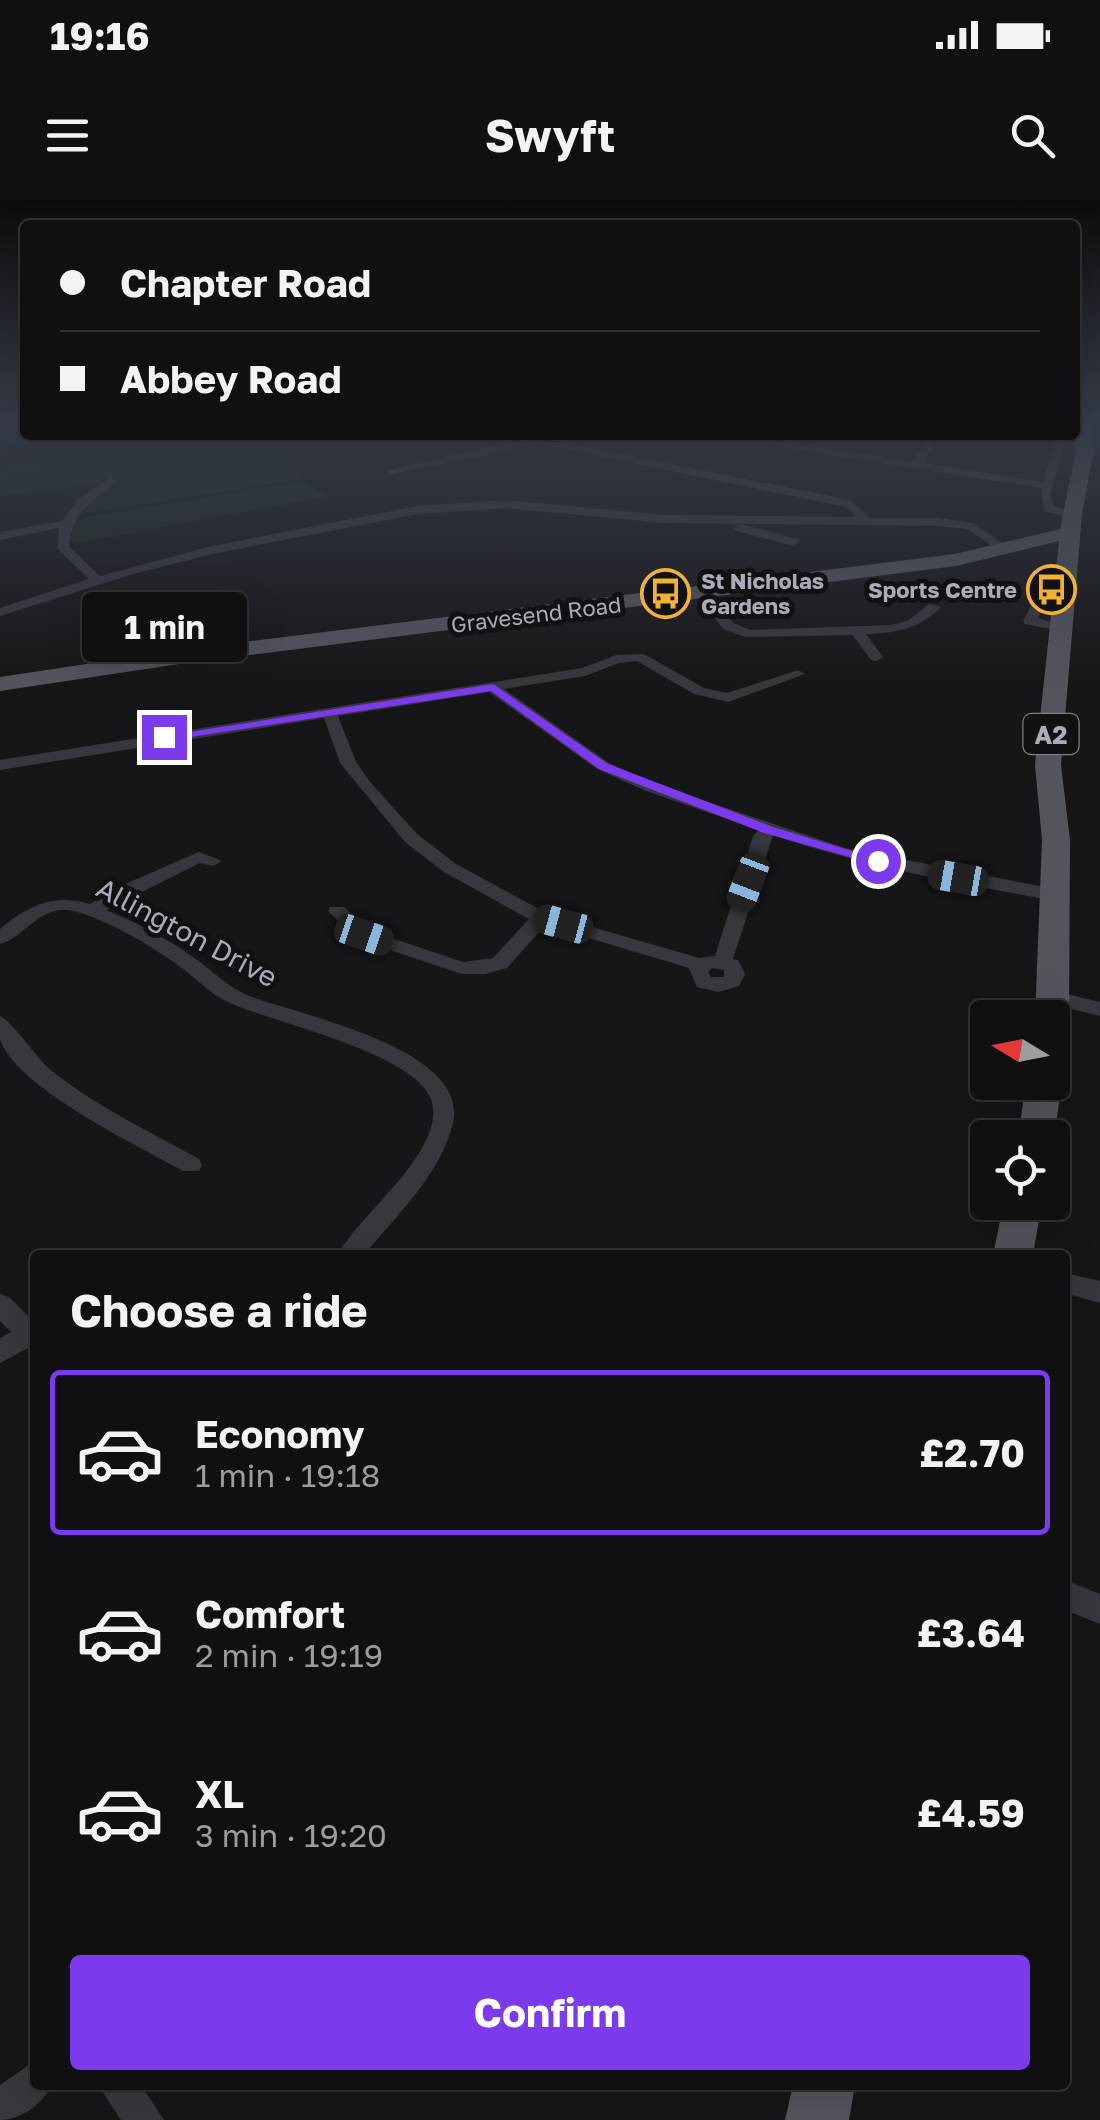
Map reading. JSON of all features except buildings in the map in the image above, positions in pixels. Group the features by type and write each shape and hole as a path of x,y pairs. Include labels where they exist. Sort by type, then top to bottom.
{"main road":[{"name":"A2","path":"1056,840 1067,788 1083,649 1078,572 1083,507"},
{"name":"Gravesend Road","path":"0,684 209,653 956,560 1006,549 1082,523"},
{"path":"1061,627 1075,628 1078,572"},
{"name":"A2","path":"1053,1000 1056,840 1048,766 1061,627"},
{"path":"1055,692 1067,679 1070,650 1083,649"},
{"path":"1014,1250 1020,1220"},
{"path":"817,2120 823,2090"}],"street":[{"path":"77,507 63,524 63,548 96,580"},
{"path":"0,612 96,580 278,535 418,510 487,507"},
{"path":"540,507 716,520 865,520 970,526 1006,549"},
{"path":"852,507 865,520"},
{"path":"1048,507 1082,523"},
{"path":"716,520 794,542"},
{"path":"0,536 63,524"},
{"path":"1061,627 1030,621 1056,569 1078,572"},
{"path":"702,592 738,632 856,631 914,623 934,607"},
{"path":"856,631 876,657"},
{"path":"0,765 493,688 584,672 626,656 639,658 699,691 728,698 798,674"},
{"path":"493,688 604,766 768,830 916,870 1055,895"},
{"path":"330,714 348,763 410,838 450,868 541,918 700,965 723,961 762,836 768,830"},
{"path":"90,912 112,896 203,855"},
{"name":"Allington Drive","path":"0,938 45,907 68,904 156,943 235,998 400,1059 434,1083 443,1103 440,1136 354,1250"},
{"path":"337,911 364,935 462,968 485,968 500,963 541,918"},
{"path":"344,944 364,935"},
{"path":"1070,1008 1100,1009"},
{"path":"0,1023 25,1060 63,1092 191,1165"},
{"path":"1070,1283 1100,1292"},
{"path":"0,1305 30,1333"},
{"path":"0,1352 30,1337"},
{"path":"1070,1597 1100,1609"},
{"path":"0,2109 30,2084"},
{"path":"121,2090 145,2120"}],"shaded area":[{"path":"84,507 131,507 73,516"},
{"path":"149,507 272,507 73,544 70,520"}],"place":[{"name":"Sports Centre","path":"1052,589"},
{"name":"St Nicholas Gardens","path":"666,593"}],"route":[{"path":"164,737 493,688 604,766 652,788 768,830 878,861"}]}
